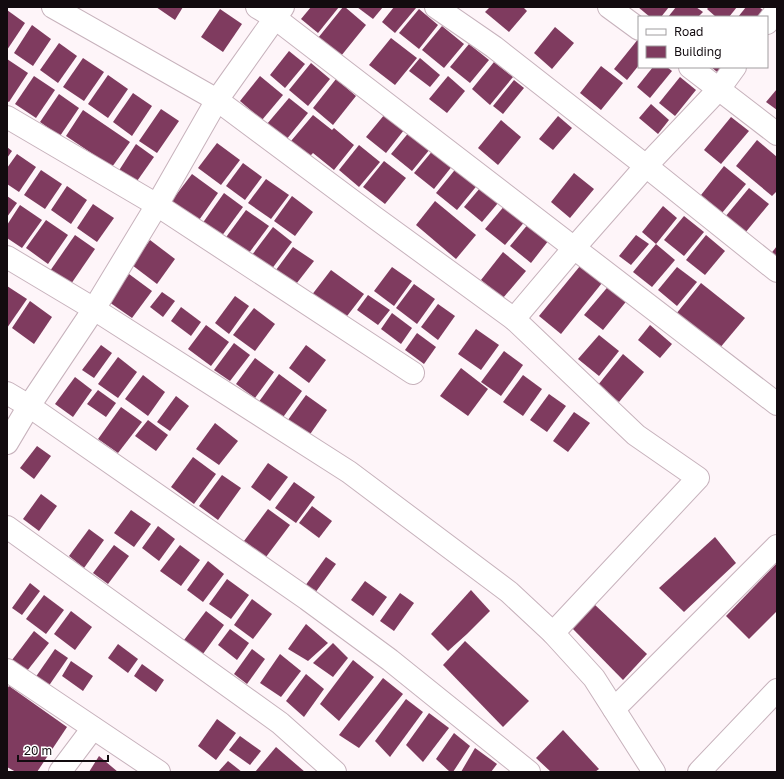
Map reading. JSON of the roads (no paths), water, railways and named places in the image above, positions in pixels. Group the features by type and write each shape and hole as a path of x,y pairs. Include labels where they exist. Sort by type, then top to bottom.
{"street":[{"path":"53,7 217,100 514,319 636,435 698,478 553,633"},
{"path":"257,7 279,13 574,248 777,404"},
{"path":"436,7 494,47 777,271"},
{"path":"609,7 638,28"},
{"path":"768,22 777,10"},
{"path":"7,443 29,406 94,309 157,205 217,100 279,13"},
{"path":"691,68 777,134"},
{"path":"514,319 646,166 719,89 734,68"},
{"path":"7,117 157,205 413,373"},
{"path":"7,257 94,309 349,472 508,592 553,633 594,678 654,772"},
{"path":"7,393 29,406 307,599 377,650 529,772"},
{"path":"7,527 280,723 335,772"},
{"path":"614,709 777,546"},
{"path":"7,670 159,772"},
{"path":"698,772 777,690"},
{"path":"60,772 93,728"}]}
